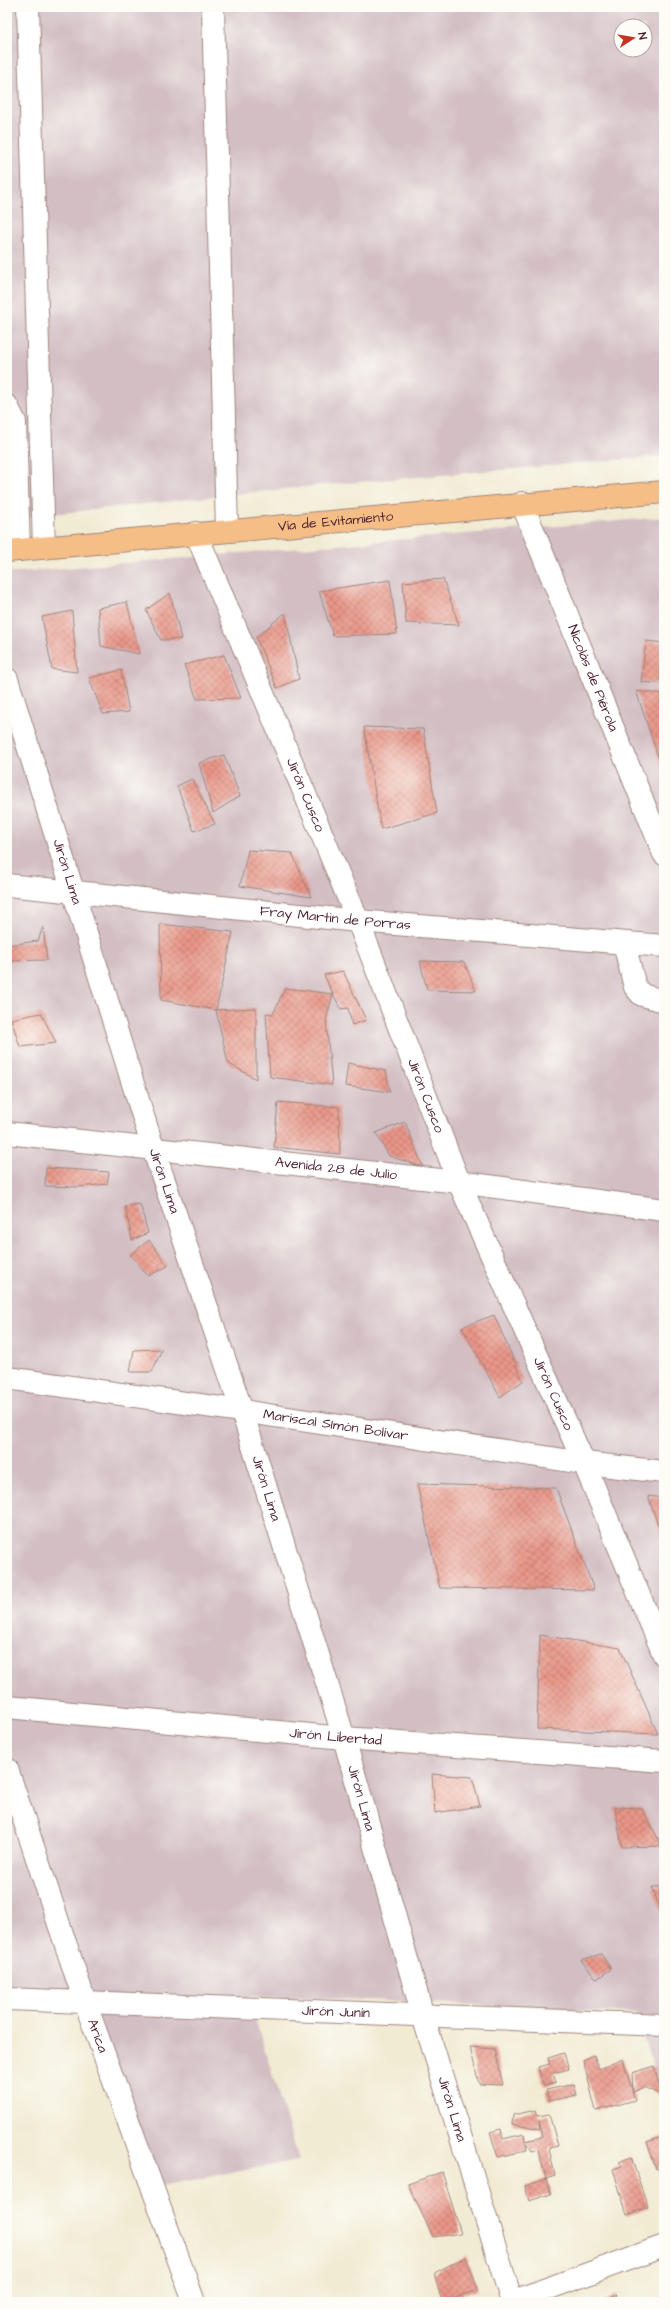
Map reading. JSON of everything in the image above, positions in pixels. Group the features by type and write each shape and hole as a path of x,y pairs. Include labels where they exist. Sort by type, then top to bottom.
{"highway":[{"name":"Vía de Evitamiento","path":"13,550 522,503 664,492"}],"street":[{"path":"28,7 44,548"},
{"path":"213,7 227,530"},
{"path":"7,406 15,422 13,550"},
{"name":"Nicolás de Piérola","path":"522,503 664,854"},
{"name":"Jirón Cusco","path":"196,533 358,921 459,1182 584,1463 664,1655"},
{"name":"Jirón Lima","path":"7,679 153,1148 242,1411 344,1738 423,2016 512,2302"},
{"name":"Fray Martin de Porras","path":"7,885 358,921 664,946"},
{"path":"624,943 634,987 642,995 664,1001"},
{"name":"Avenida 28 de Julio","path":"7,1133 459,1182 664,1210"},
{"name":"Mariscal SImón Bolívar","path":"7,1378 242,1411 584,1463 664,1472"},
{"name":"Jirón Libertad","path":"7,1707 344,1738 664,1761"},
{"name":"Arica","path":"7,1769 85,2002 194,2302"},
{"name":"Jirón Junín","path":"7,1999 664,2026"},
{"path":"512,2302 664,2246"}],"shaded area":[{"path":"7,7 664,7 664,456 312,486 7,519"},
{"path":"664,517 664,2099 635,2013 392,2001 248,1996 299,2160 156,2187 90,1992 7,1989 7,573"}],"building":[{"path":"443,579 459,625 406,623 403,582"},
{"path":"390,580 397,634 333,636 319,591"},
{"path":"170,593 181,639 161,640 146,610"},
{"path":"127,602 139,654 101,646 98,608"},
{"path":"72,611 77,672 52,669 42,617"},
{"path":"285,613 299,679 277,688 256,637"},
{"path":"646,641 664,643 664,684 641,682"},
{"path":"224,655 241,698 197,699 184,665"},
{"path":"121,670 129,712 103,714 89,678"},
{"path":"636,691 664,694 664,768 662,768"},
{"path":"364,727 423,729 437,813 381,829"},
{"path":"224,755 240,796 213,813 199,763"},
{"path":"192,779 215,824 194,831 177,786"},
{"path":"248,850 292,853 311,897 240,886"},
{"path":"160,924 233,932 216,1010 161,1000"},
{"path":"43,927 47,960 7,961 7,945 38,941"},
{"path":"420,961 464,962 476,991 427,990"},
{"path":"343,971 366,1020 352,1025 348,1008 341,1009 324,975"},
{"path":"285,988 333,994 326,1020 332,1085 270,1077 266,1013 273,1014"},
{"path":"256,1008 256,1079 228,1063 216,1010"},
{"path":"41,1013 56,1043 20,1047 11,1019"},
{"path":"348,1063 386,1071 390,1092 345,1086"},
{"path":"278,1102 339,1107 340,1154 274,1147"},
{"path":"405,1122 423,1167 389,1156 376,1133"},
{"path":"46,1168 109,1172 107,1184 78,1187 45,1186"},
{"path":"140,1204 148,1233 132,1240 125,1206"},
{"path":"149,1240 168,1266 148,1276 130,1255"},
{"path":"494,1315 523,1381 500,1397 462,1327"},
{"path":"162,1349 152,1372 130,1372 134,1350"},
{"path":"417,1484 556,1488 594,1590 440,1588"},
{"path":"648,1496 664,1498 664,1542"},
{"path":"540,1635 620,1648 658,1734 537,1729"},
{"path":"432,1774 472,1777 480,1806 435,1813"},
{"path":"615,1807 642,1808 662,1846 622,1847"},
{"path":"652,1887 664,1887 664,1919"},
{"path":"601,1954 611,1969 597,1979 581,1960"},
{"path":"470,2047 495,2049 503,2085 479,2084"},
{"path":"564,2053 569,2069 553,2073 556,2083 544,2086 538,2067 550,2064 548,2058"},
{"path":"594,2055 599,2069 623,2059 635,2100 596,2111 583,2060"},
{"path":"654,2066 662,2096 645,2087 633,2092 632,2073"},
{"path":"574,2084 577,2095 549,2101 546,2090"},
{"path":"536,2110 538,2116 549,2114 558,2146 549,2148 555,2176 546,2179 538,2149 532,2151 525,2141 543,2137 539,2121 540,2130 512,2124 513,2115"},
{"path":"501,2129 503,2139 524,2134 527,2150 498,2157 490,2132"},
{"path":"664,2136 664,2167 656,2169 647,2142"},
{"path":"631,2157 648,2207 627,2215 613,2169 622,2166 619,2162"},
{"path":"442,2172 461,2233 433,2237 408,2184"},
{"path":"546,2179 551,2194 529,2201 525,2186"},
{"path":"466,2257 478,2290 442,2302 434,2273"},
{"path":"617,2295 614,2302 603,2302"}]}
